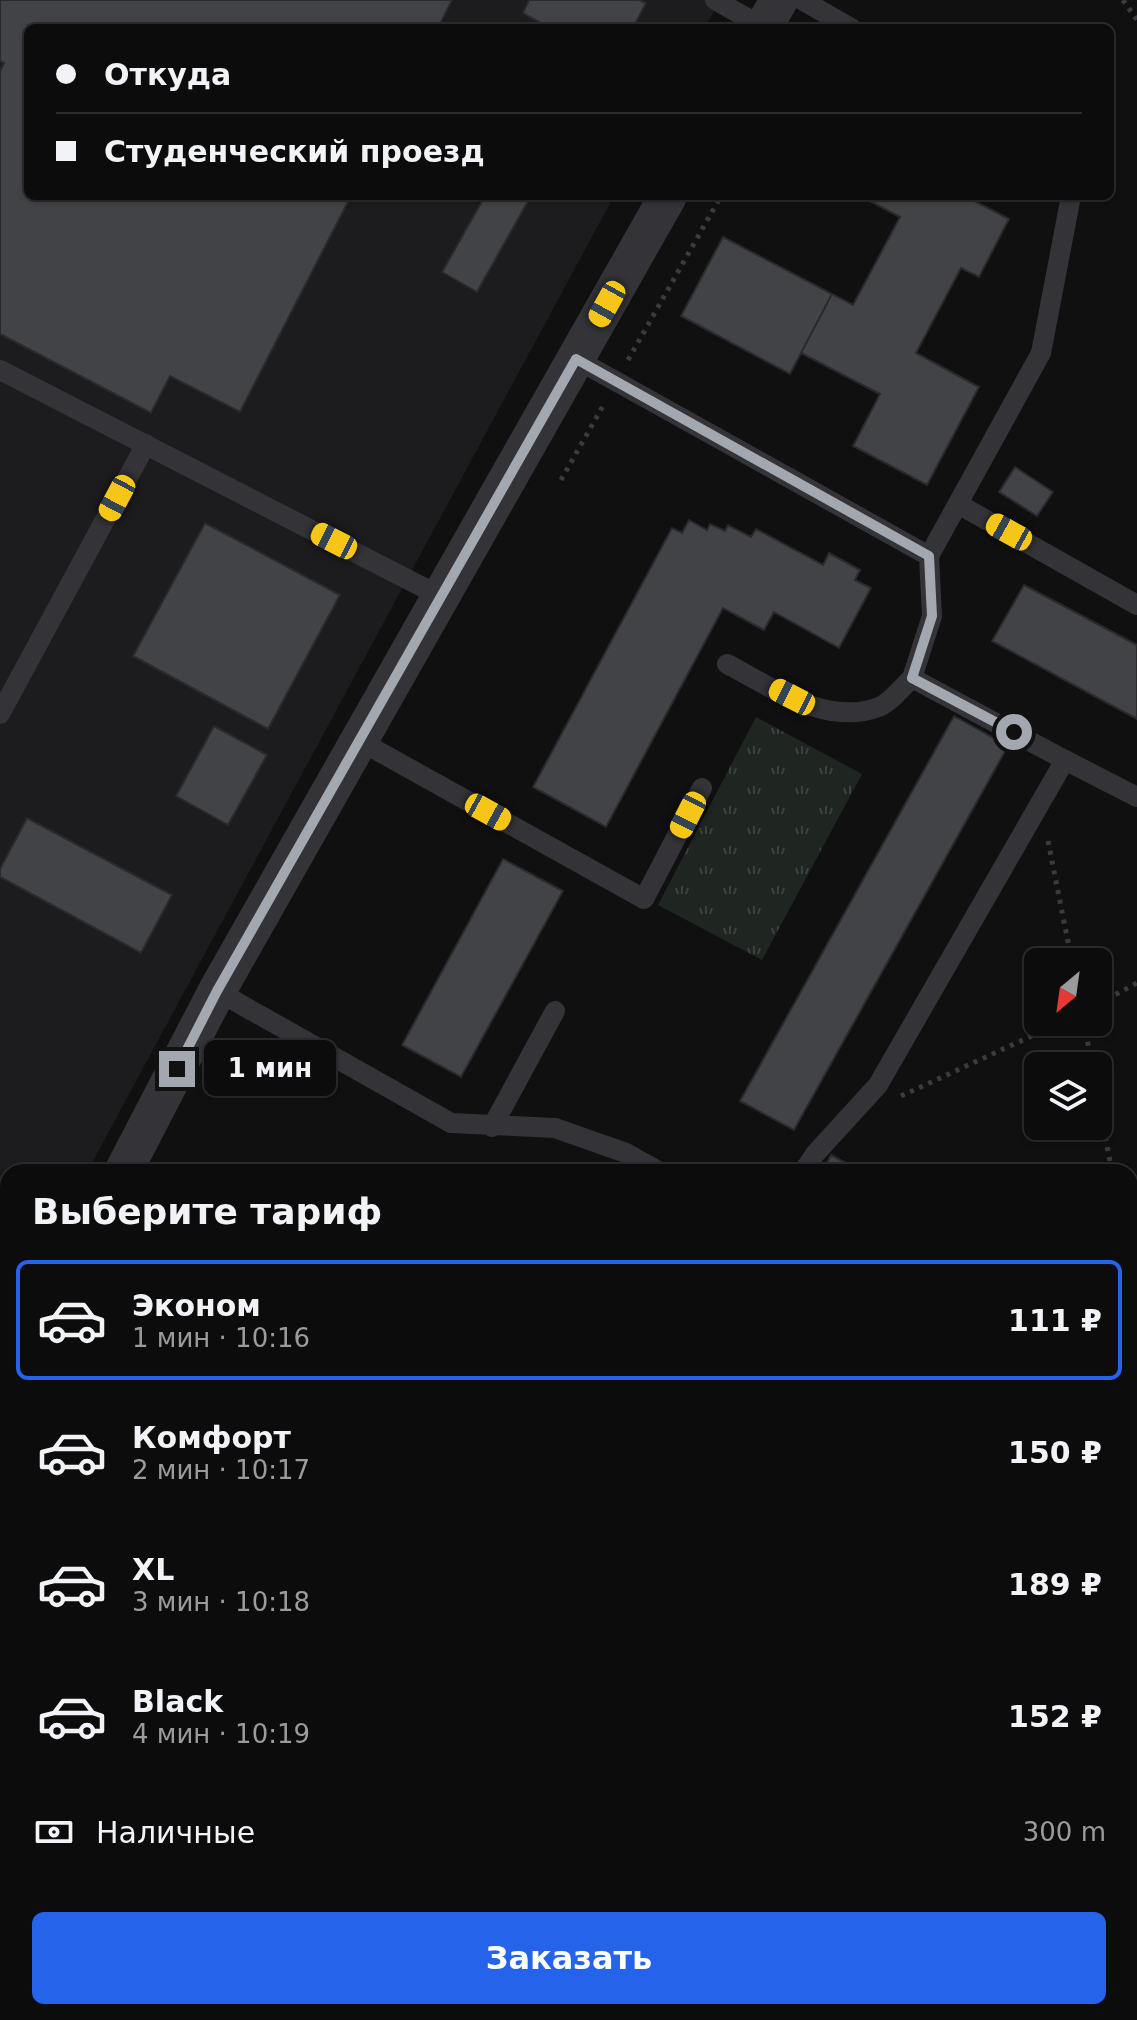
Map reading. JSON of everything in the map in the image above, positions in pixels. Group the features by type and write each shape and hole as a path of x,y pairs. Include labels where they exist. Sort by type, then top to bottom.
{"street":[{"path":"765,24 779,0"},
{"path":"127,1164 217,991 666,200"}],"lane":[{"path":"715,0 756,24"},
{"path":"802,0 844,24"},
{"path":"727,664 814,708 847,713 881,706 912,678 932,616 929,556 1041,353 1070,200"},
{"path":"576,359 929,556"},
{"path":"0,370 442,597"},
{"path":"0,714 146,444"},
{"path":"958,504 1137,605"},
{"path":"912,678 1137,797"},
{"path":"358,740 644,899 702,788"},
{"path":"808,1164 878,1085 1065,760"},
{"path":"217,991 451,1123 555,1128 626,1153 646,1164"},
{"path":"492,1127 555,1011"},
{"path":"620,1164 626,1153"}],"path":[{"path":"1123,0 1137,20"},
{"path":"561,480 719,200"},
{"path":"1040,802 1069,948"},
{"path":"1112,996 1137,983"},
{"path":"897,1098 1032,1036"},
{"path":"1106,1140 1110,1164"}],"shaded area":[{"path":"0,0 720,0 707,24 24,24 24,200 612,200 91,1164 0,1164"}],"green space":[{"path":"756,717 862,774 762,960 658,905"}],"building":[{"path":"0,0 452,0 440,24 24,24 24,200 349,200 240,412 170,376 151,413 0,334 0,71 4,63 0,61"},
{"path":"529,0 639,0 646,3 635,24 538,24 523,13"},
{"path":"483,200 529,200 477,292 442,272"},
{"path":"868,200 973,200 1009,219 979,277 961,268 916,353 979,387 927,485 853,446 880,394 801,353 832,294 853,305 900,217"},
{"path":"723,237 832,294 790,374 681,316"},
{"path":"1015,467 1053,492 1037,516 999,492"},
{"path":"689,520 707,530 710,524 725,531 728,525 751,537 756,529 823,565 829,553 860,570 855,580 871,588 839,648 774,612 764,630 723,608 606,827 533,787 672,528 682,533"},
{"path":"205,523 340,595 268,729 133,656"},
{"path":"1024,585 1137,645 1137,719 992,641"},
{"path":"954,716 1008,746 794,1130 740,1101"},
{"path":"214,726 267,755 228,825 176,796"},
{"path":"27,818 172,895 141,953 0,877 0,869"},
{"path":"503,859 563,891 461,1077 402,1045"},
{"path":"831,1155 847,1164 826,1164"}],"route":[{"path":"177,1069 217,991 358,740 576,359 929,556 932,616 912,678 1014,732"}]}
